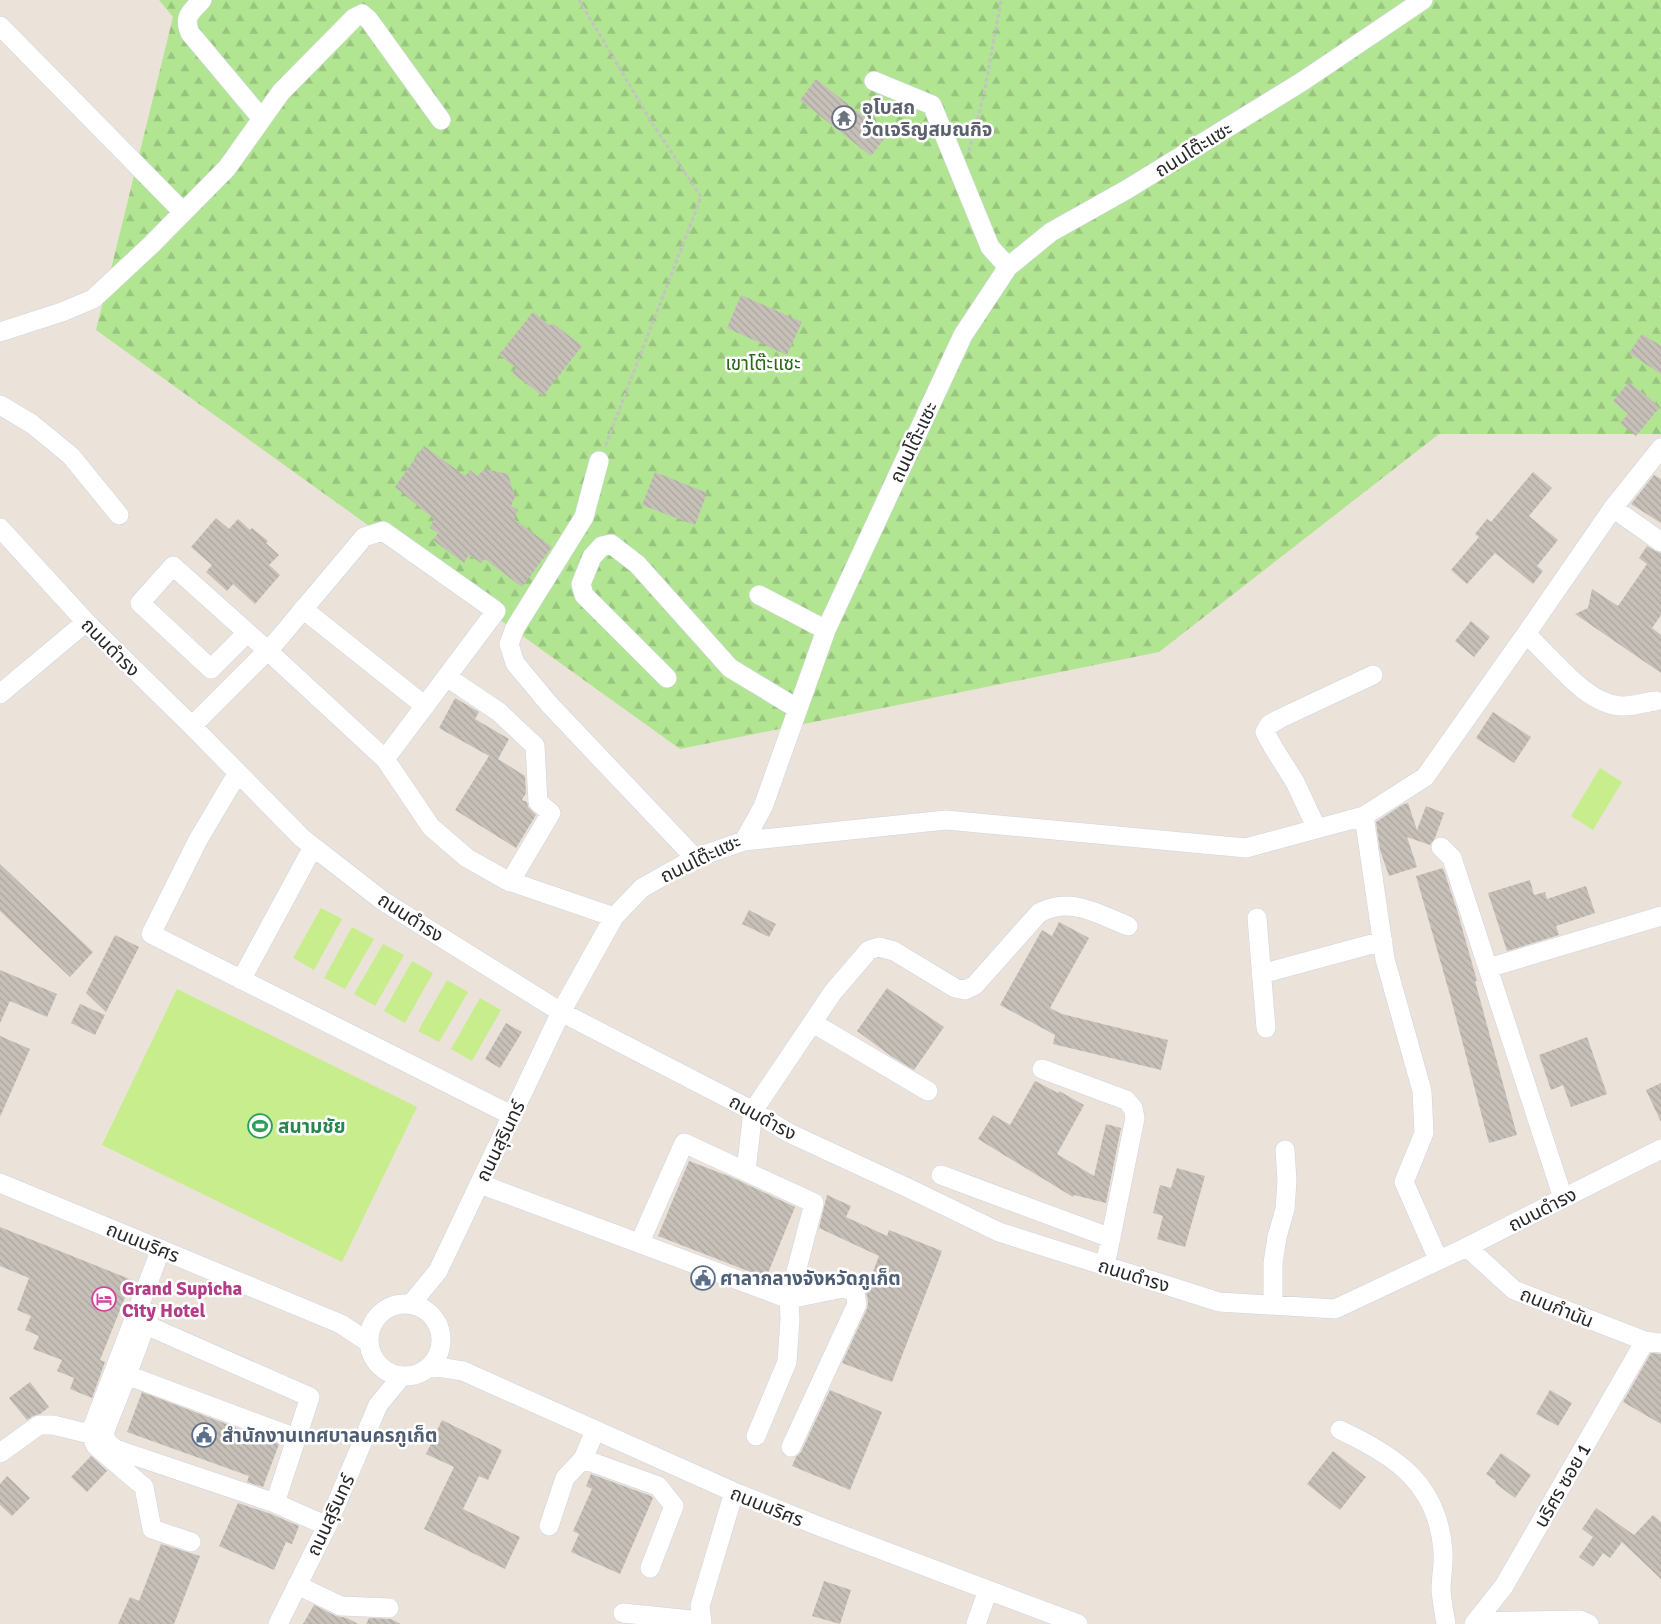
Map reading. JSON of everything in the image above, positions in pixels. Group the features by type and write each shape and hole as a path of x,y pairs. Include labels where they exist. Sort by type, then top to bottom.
{"street":[{"path":"202,0 188,14 186,24 190,33 262,119"},
{"name":"ถนนโต๊ะแซะ","path":"562,1012 614,917 642,888 695,858 744,841 763,807 826,630 963,335 1008,267 1051,232 1126,190 1294,86 1424,0"},
{"path":"0,332 62,312 93,299 227,168 281,92 354,18 362,14 441,120"},
{"path":"0,26 183,212"},
{"path":"874,81 932,106 990,247 1008,267"},
{"path":"0,405 32,424 70,456 119,515"},
{"path":"744,841 946,820 1246,848 1364,816 1425,776 1613,508 1661,448"},
{"path":"599,460 584,517 515,628 510,644 515,663 549,704 695,858"},
{"path":"1613,508 1661,542"},
{"name":"ถนนดำรง","path":"0,528 86,622 302,838 384,901 562,1012 753,1111 789,1133 998,1232 1219,1302 1335,1309 1467,1247 1661,1149"},
{"path":"192,726 267,650 364,537 383,531 496,611 385,759"},
{"path":"667,678 584,595 581,584 592,557 602,546 611,544 637,564 730,668 798,708"},
{"path":"247,633 211,669 140,603 172,566 267,650 385,759 432,827 468,858 510,882 614,917"},
{"path":"759,595 826,630"},
{"path":"304,609 426,706"},
{"path":"0,694 86,622"},
{"path":"1526,634 1583,689 1595,697 1608,703 1622,706 1656,700"},
{"path":"1317,829 1295,782 1265,732 1269,725 1279,719 1373,675"},
{"path":"447,677 499,712 535,746 538,802 551,813 510,882"},
{"path":"237,774 198,840 151,934 513,1116"},
{"path":"1364,816 1383,941 1384,959 1422,1092 1424,1133 1404,1182 1438,1259"},
{"path":"241,980 312,847"},
{"path":"1441,847 1452,858 1563,1198"},
{"path":"746,1171 753,1111 833,992 869,950 879,947 894,951 955,988 965,990 975,986 1039,913 1051,906 1064,905 1087,909 1128,926"},
{"path":"1488,968 1661,916"},
{"path":"1257,918 1266,1028"},
{"path":"1261,974 1383,941"},
{"name":"ถนนสุรินทร์","path":"411,1304 438,1271 562,1012"},
{"path":"813,1023 928,1091"},
{"path":"1042,1069 1126,1100 1133,1108 1135,1118 1105,1266"},
{"path":"640,1242 684,1143 814,1202 789,1299 790,1319 787,1362 756,1436"},
{"path":"1273,1305 1273,1263 1277,1238 1285,1209 1287,1181 1285,1150"},
{"path":"941,1175 1111,1238"},
{"name":"ถนนนริศร","path":"0,1182 341,1324 368,1342"},
{"path":"480,1184 789,1299 843,1288 855,1292 857,1304 791,1447"},
{"name":"ถนนกำนัน","path":"1467,1247 1514,1290 1653,1342"},
{"path":"165,1251 146,1325 104,1433 107,1442 115,1449 275,1503 327,1526"},
{"path":"165,1251 90,1434 96,1446 144,1486 152,1528 191,1542"},
{"name":"ถนนสุรินทร์","path":"431,1314 438,1271"},
{"path":"411,1304 431,1314 438,1324 441,1346 437,1358 431,1366 412,1376 402,1376 392,1374 383,1369 376,1361 368,1342 369,1332 373,1321 380,1313 389,1307 411,1304"},
{"name":"ถนนนริศร","path":"341,1324 373,1321"},
{"path":"146,1325 310,1397 275,1503"},
{"name":"นริศร ซอย 1","path":"1474,1623 1504,1586 1653,1342"},
{"name":"ถนนนริศร","path":"441,1346 463,1371"},
{"name":"ถนนนริศร","path":"431,1366 463,1371 734,1492 1076,1624"},
{"name":"ถนนสุรินทร์","path":"278,1624 327,1526 378,1405 383,1369"},
{"path":"128,1374 296,1438"},
{"name":"ถนนสุรินทร์","path":"378,1405 402,1376"},
{"path":"0,1453 39,1425 54,1425 90,1434"},
{"path":"1340,1430 1371,1445 1392,1459 1421,1487 1437,1518 1441,1535 1443,1554 1441,1588 1446,1624"},
{"path":"549,1526 565,1478 583,1459 596,1431"},
{"path":"583,1459 658,1486 674,1506 650,1568"},
{"path":"658,1486 667,1463"},
{"path":"623,1613 701,1623 700,1606 734,1492"},
{"path":"297,1585 342,1606 389,1608"},
{"path":"976,1624 988,1590"},
{"path":"1474,1623 1580,1620 1589,1624"}],"path":[{"path":"579,0 652,123 701,197 599,460"},
{"path":"962,176 984,94 1001,0"}],"green space":[{"name":"เขาโต๊ะแซะ","path":"159,0 1661,0 1661,434 1439,434 1159,652 680,749 96,330 173,17"},
{"path":"1600,768 1622,782 1593,830 1571,816"},
{"path":"321,908 342,919 314,970 293,958"},
{"path":"352,927 374,939 345,989 324,978"},
{"path":"383,944 404,955 375,1006 354,994"},
{"path":"412,961 433,973 405,1023 384,1011"},
{"path":"447,980 468,992 439,1042 418,1031"},
{"name":"สนามชัย","path":"177,989 417,1107 342,1262 102,1145"},
{"path":"480,998 501,1010 472,1061 451,1049"}],"building":[{"name":"อุโบสถ วัดเจริญสมณกิจ","path":"816,79 887,135 871,156 800,100"},
{"path":"741,295 802,322 787,355 727,328"},
{"path":"533,312 549,325 554,324 582,346 543,396 512,373 516,368 499,355"},
{"path":"1642,334 1661,346 1661,374 1629,353"},
{"path":"1629,382 1660,407 1636,436 1620,423 1628,414 1613,401"},
{"path":"424,446 465,476 470,470 477,476 485,469 508,474 515,497 511,506 518,510 514,519 552,547 522,587 485,559 481,563 469,555 464,563 433,540 438,533 430,528 434,519 395,487"},
{"path":"655,472 707,493 695,525 642,505"},
{"path":"1533,472 1552,488 1529,516 1558,540 1537,566 1543,571 1533,584 1495,553 1467,584 1451,570 1479,537 1475,534 1487,519 1491,522"},
{"path":"1654,475 1661,479 1661,523 1631,504"},
{"path":"216,518 229,529 238,519 250,530 252,528 268,541 266,543 279,555 269,565 280,575 255,604 233,584 227,591 206,572 212,565 191,547"},
{"path":"1647,546 1661,553 1661,615 1652,628 1661,635 1661,673 1575,614 1588,608 1592,589 1618,606 1647,564 1639,558"},
{"path":"1471,621 1490,637 1474,657 1455,641"},
{"path":"455,698 479,712 475,719 509,739 498,759 525,776 526,793 522,800 527,802 528,807 536,815 516,848 455,810 489,756 439,728"},
{"path":"1493,712 1531,737 1514,763 1476,738"},
{"path":"1408,803 1417,830 1426,806 1444,813 1435,838 1430,845 1407,837 1417,867 1389,876 1380,850 1376,822"},
{"path":"0,864 93,952 70,977 0,911"},
{"path":"1443,868 1477,981 1475,981 1517,1135 1489,1143 1416,876"},
{"path":"1530,880 1534,895 1545,892 1547,899 1586,886 1595,913 1556,926 1559,935 1507,951 1488,893"},
{"path":"749,910 776,924 769,937 742,924"},
{"path":"1059,922 1089,938 1050,1008 1062,1014 1168,1040 1161,1070 1053,1044 1055,1035 1000,1005 1042,930 1052,936"},
{"path":"115,935 139,947 106,1012 86,993"},
{"path":"0,970 57,994 47,1017 10,1001 0,1023"},
{"path":"887,988 944,1027 914,1070 857,1031"},
{"path":"80,1004 105,1015 95,1035 71,1023"},
{"path":"506,1023 522,1032 500,1068 485,1059"},
{"path":"0,1036 30,1049 0,1117"},
{"path":"1587,1037 1607,1094 1571,1107 1563,1085 1551,1090 1539,1055"},
{"path":"1035,1081 1058,1093 1059,1091 1084,1105 1057,1154 1094,1176 1106,1124 1121,1128 1106,1203 1074,1195 1073,1197 978,1139 993,1115 1010,1125"},
{"path":"1661,1083 1661,1122 1646,1090"},
{"path":"689,1161 731,1177 795,1207 766,1278 658,1236"},
{"path":"1177,1168 1205,1176 1185,1247 1157,1239 1163,1216 1153,1213 1160,1185 1171,1188"},
{"path":"827,1195 851,1206 846,1217 887,1236 889,1230 942,1251 892,1382 842,1363 867,1309 866,1290 879,1256 819,1228"},
{"path":"0,1227 132,1280 100,1360 105,1362 92,1398 70,1389 74,1378 57,1371 62,1360 33,1349 39,1336 25,1330 31,1316 17,1310 29,1278 0,1266"},
{"path":"1651,1353 1661,1354 1661,1424 1623,1402"},
{"path":"30,1382 49,1407 27,1420 9,1398"},
{"path":"830,1390 882,1412 850,1490 792,1466 796,1457 801,1452"},
{"path":"1550,1390 1572,1403 1558,1426 1536,1414"},
{"name":"สำนักงานเทศบาลนครภูเก็ต","path":"142,1392 279,1444 263,1487 247,1482 249,1476 127,1432"},
{"path":"442,1420 502,1450 488,1480 479,1476 463,1509 520,1537 505,1569 424,1529 454,1467 426,1454"},
{"path":"1333,1451 1366,1477 1340,1510 1307,1484"},
{"path":"1501,1453 1531,1475 1515,1498 1486,1474"},
{"path":"91,1456 107,1471 87,1492 71,1477"},
{"path":"591,1474 653,1498 620,1574 571,1552 579,1534 573,1531 592,1489 586,1486"},
{"path":"7,1476 30,1498 12,1516 0,1505 0,1484"},
{"path":"238,1503 299,1526 292,1544 286,1542 274,1570 219,1546"},
{"path":"1596,1508 1634,1535 1653,1515 1661,1522 1661,1579 1622,1542 1610,1558 1603,1553 1593,1567 1579,1557 1593,1537 1582,1529"},
{"path":"161,1544 200,1556 174,1624 118,1624 130,1597 139,1601"},
{"path":"824,1581 851,1590 840,1624 812,1616"},
{"path":"314,1605 336,1616 347,1618 358,1624 303,1624"},
{"path":"369,1618 391,1619 401,1624 366,1624"}],"place":[{"name":"อุโบสถ วัดเจริญสมณกิจ","path":"844,118"},
{"name":"สนามชัย","path":"260,1126"},
{"name":"ศาลากลางจังหวัดภูเก็ต","path":"703,1278"},
{"name":"Grand Supicha City Hotel","path":"104,1299"},
{"name":"สำนักงานเทศบาลนครภูเก็ต","path":"204,1435"}]}
